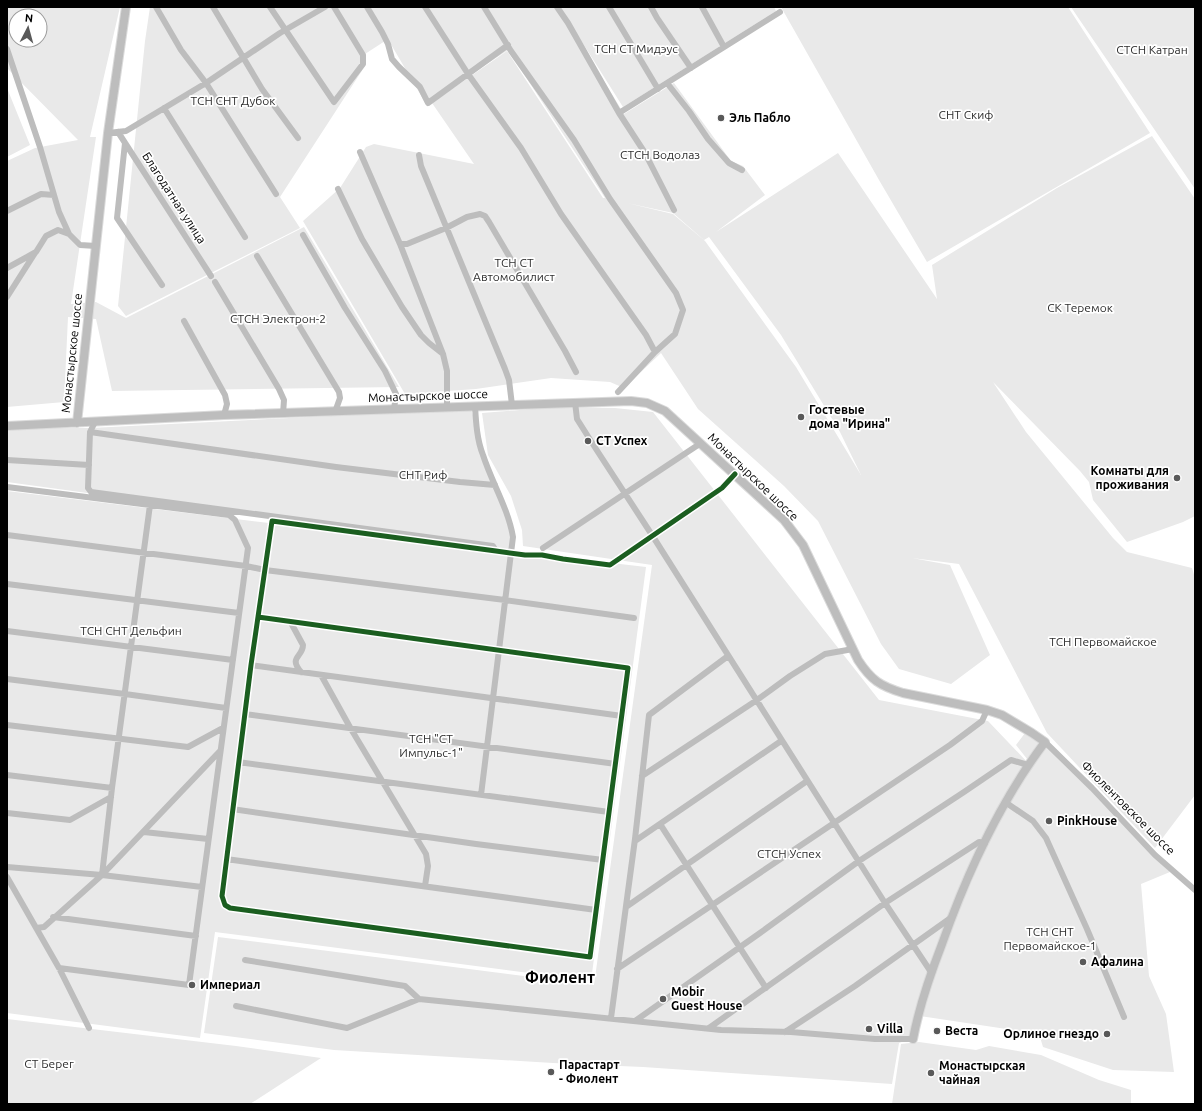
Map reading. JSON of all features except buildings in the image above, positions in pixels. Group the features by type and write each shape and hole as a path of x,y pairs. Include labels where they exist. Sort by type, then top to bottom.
{"main road":[{"name":"Монастырское шоссе","path":"126,7 108,133 77,422 512,404 631,401 647,403 665,411 784,520 803,545 866,673 877,683 902,693 987,710 1002,715 1045,742"},
{"path":"7,426 77,422"},
{"path":"913,1040 917,1018 931,972 972,867 1005,802 1028,765 1045,742"}],"street":[{"path":"156,7 181,50 206,83 276,194"},
{"path":"213,7 262,89 298,138"},
{"path":"270,7 334,102 363,64 363,55 334,7"},
{"path":"108,133 126,131 206,83 285,31 325,7"},
{"path":"366,7 385,38 392,59 398,67 420,87 428,103 508,45"},
{"path":"425,7 468,74 521,148 561,214 646,335 655,352"},
{"path":"484,7 508,45 574,140 610,199 676,293 683,310 675,334 655,352 618,392"},
{"path":"557,7 568,23 619,113 645,153 674,210"},
{"path":"609,7 658,88"},
{"path":"651,7 691,68"},
{"path":"702,7 724,47"},
{"path":"619,113 780,12"},
{"path":"7,49 40,147 58,212 69,234 80,245 96,246"},
{"path":"667,83 718,151 729,163 742,170"},
{"path":"164,108 245,236"},
{"name":"Благодатная улица","path":"118,132 211,276"},
{"path":"126,143 118,218 162,285"},
{"path":"360,152 400,244 443,354 447,371 447,407"},
{"path":"419,155 421,166 505,369 509,380 512,404"},
{"path":"338,188 362,239 402,307 421,335 443,354"},
{"path":"7,211 41,194 54,195"},
{"path":"400,244 407,244 446,228 467,217 480,214 485,216 576,372"},
{"path":"7,297 46,236 58,230 69,234"},
{"path":"303,235 345,308 385,371 396,394 394,410"},
{"path":"7,268 36,252"},
{"path":"257,256 339,392 340,398 335,412"},
{"path":"216,282 284,400 283,414"},
{"path":"184,321 225,395 228,404 224,415"},
{"path":"575,402 577,419 757,700 781,741 931,972"},
{"path":"475,406 478,439 483,456 511,527 513,537 481,795"},
{"path":"95,422 90,432 88,488 91,492 493,546 496,551"},
{"path":"90,432 336,467 495,485"},
{"path":"543,548 701,443"},
{"path":"7,460 89,465"},
{"path":"258,617 628,668 590,957 230,908 222,902 238,762 251,665 258,617 265,570 272,521 610,565 722,488 735,474"},
{"path":"7,487 229,515 235,520 248,548 189,985 59,968"},
{"path":"102,875 112,788 150,505"},
{"path":"7,535 634,618"},
{"path":"7,584 239,613"},
{"path":"290,621 304,645 296,657 297,668 301,672"},
{"path":"7,631 233,660"},
{"path":"642,776 825,654 853,649"},
{"path":"611,1018 635,841 649,715 728,656"},
{"path":"251,665 622,716"},
{"path":"321,675 427,858 425,886"},
{"path":"7,679 226,708"},
{"path":"617,969 950,746 982,721 987,710"},
{"path":"245,714 616,764"},
{"path":"7,725 188,747 224,728"},
{"path":"635,841 781,741"},
{"name":"Фиолентовское шоссе","path":"1045,742 1092,788 1155,855 1195,890"},
{"path":"36,928 44,927 102,875 220,751"},
{"path":"635,1021 740,948 859,862 1011,760 1028,765"},
{"path":"238,762 610,812"},
{"path":"7,775 112,788"},
{"path":"626,907 807,781"},
{"path":"7,813 70,820 111,797"},
{"path":"1005,802 1033,822 1046,838 1087,929 1124,1017"},
{"path":"232,809 603,860"},
{"path":"660,824 766,988"},
{"path":"144,832 208,839"},
{"path":"709,1028 885,903 980,842 985,843"},
{"path":"226,859 596,910"},
{"path":"7,867 102,875 202,887"},
{"path":"7,878 59,968 89,1028"},
{"path":"54,917 196,936"},
{"path":"785,1032 855,986 952,917"},
{"path":"245,960 405,986 419,999"},
{"path":"236,1006 347,1028 419,999 709,1028 875,1039 913,1040"}],"green space":[{"name":"СТСН Электрон-2","path":"7,7 120,7 90,137 96,137 71,304 96,302 126,318 304,227 399,387 112,391 96,319 68,317 64,402 7,407 7,161 35,148 78,140 7,68"},
{"name":"ТСН СНТ Дубок","path":"150,7 364,7 385,41 365,54 365,66 280,197 300,228 126,316 118,306 145,41"},
{"path":"369,7 559,7 624,114 674,83 731,161 743,166 765,195 716,232 838,153 937,299 932,265 1057,188 1152,136 1195,199 1195,516 1183,522 1127,542 1093,500 1089,482 1080,471 993,382 1026,432 1113,538 1127,552 1192,568 1195,578 1195,795 1155,848 1047,733 959,564 912,558 950,565 990,655 951,684 899,669 881,644 818,521 784,486 698,409 661,353 624,388 610,382 551,378 476,389 405,394 303,221 340,188 366,147 374,144 474,164 432,103 507,51 603,198 605,198 508,50 426,104","holes":["627,203 673,213 704,240 709,237 781,335 840,432 861,475 796,367 705,241 673,214"]},
{"name":"ТСН СТ Мидэус","path":"560,7 774,7 776,11 623,107"},
{"name":"СНТ Скиф","path":"781,7 1068,7 1150,133 927,262"},
{"name":"СТСН Катран","path":"1071,7 1195,7 1195,189 1077,16"},
{"path":"7,88 30,145 7,157"},
{"name":"СТСН Успех","path":"556,407 615,408 653,412 879,700 988,721 1030,765 1031,764 1016,745 1025,733 1041,741 1092,791 1170,872 1141,884 1149,976 1166,1014 1174,1072 1113,1070 1043,1047 1039,1034 920,1016 932,972 1001,814 958,906 930,975 912,1038 899,1043 892,1084 643,1067 334,1050 204,1033 218,937 594,985 652,565 523,546 522,530 511,496 488,455 482,413"},
{"name":"СНТ Риф","path":"471,409 490,473 513,534 511,551 7,482 7,428 91,428"},
{"path":"7,491 646,567 591,981 215,932 200,1038 7,1013"},
{"name":"СТ Берег","path":"7,1019 236,1046 321,1058 250,1104 7,1104"},
{"path":"919,1042 976,1050 989,1046 1041,1055 1099,1080 1131,1090 1131,1104 892,1104 901,1044"}],"cycle path":[{"path":"258,617 628,668 590,957 230,908 225,905 222,896 251,665 272,521 610,565 722,488 735,474"}],"place":[{"name":"Эль Пабло","path":"721,118"},
{"name":"Гостевые дома \"Ирина\"","path":"801,417"},
{"name":"СТ Успех","path":"588,441"},
{"name":"Комнаты для проживания","path":"1177,478"},
{"name":"PinkHouse","path":"1049,821"},
{"name":"Афалина","path":"1083,962"},
{"name":"Империал","path":"192,985"},
{"name":"Mobir Guest House","path":"663,999"},
{"name":"Villa","path":"869,1029"},
{"name":"Веста","path":"937,1031"},
{"name":"Орлиное гнездо","path":"1107,1034"},
{"name":"Парастарт - Фиолент","path":"551,1072"},
{"name":"Монастырская чайная","path":"931,1073"}],"district":[{"name":"Фиолент","path":"560,977"}],"park label":[{"name":"СТСН Водолаз","path":"660,155"},
{"name":"ТСН СТ Автомобилист","path":"514,270"},
{"name":"СК Теремок","path":"1080,308"},
{"name":"ТСН СНТ Дельфин","path":"131,631"},
{"name":"ТСН Первомайское","path":"1103,642"},
{"name":"ТСН \"СТ Импульс-1\"","path":"431,746"},
{"name":"ТСН СНТ Первомайское-1","path":"1050,939"}]}
